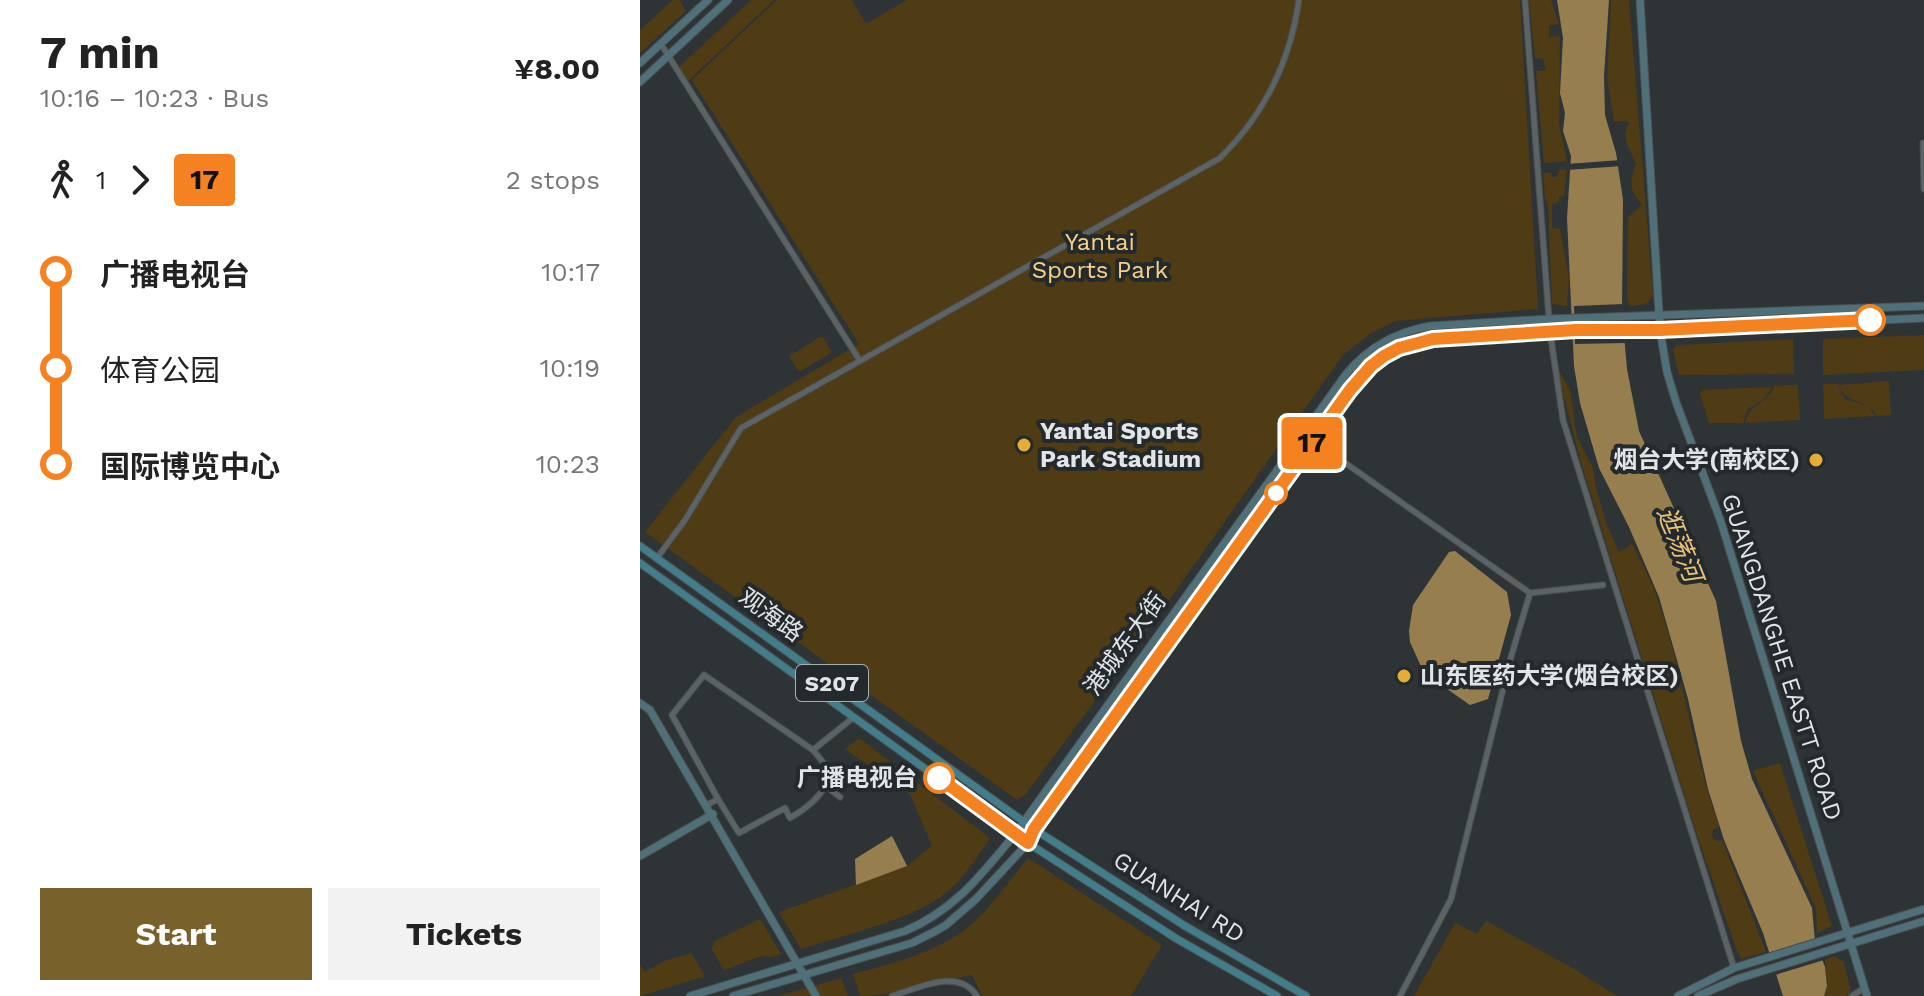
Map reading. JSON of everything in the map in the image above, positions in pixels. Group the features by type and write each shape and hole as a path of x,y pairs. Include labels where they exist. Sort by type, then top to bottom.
{"main road":[{"path":"640,63 708,0"},
{"path":"640,82 728,0"},
{"path":"1640,0 1659,316"},
{"name":"港城东大街","path":"690,996 895,935 926,923 957,900 1015,834 1358,361 1379,344 1413,329 1549,319 1924,306"},
{"path":"1806,310 1806,323"},
{"name":"GUANGDANGHE EASTT ROAD","path":"1659,316 1667,372 1676,402 1721,522 1866,992"},
{"name":"港城东大街","path":"733,996 912,943 946,925 976,899 1028,843 1034,829 1361,376 1384,356 1399,348 1433,339 1576,330 1660,330 1924,318"},
{"name":"观海路","path":"640,546 1034,829"},
{"name":"观海路","path":"640,563 1028,843"},
{"path":"640,703 650,710 713,814 816,996"},
{"path":"640,856 713,814"},
{"name":"GUANHAI RD","path":"1034,829 1185,926 1306,996"},
{"name":"GUANHAI RD","path":"1028,843 1177,939 1277,996"},
{"path":"1678,996 1734,968 1924,909"},
{"path":"1698,996 1773,968 1924,921"}],"street":[{"path":"657,558 685,520 741,428 1220,158 1240,139 1273,88 1295,30 1299,0"},
{"path":"1525,0 1549,319"},
{"path":"661,44 860,362"},
{"path":"1923,143 1924,189"},
{"path":"1550,332 1563,420 1734,968"},
{"path":"1314,441 1530,593 1603,585"},
{"path":"1400,996 1451,899 1530,593"},
{"path":"704,675 813,750 832,773 827,787 806,808 790,818 785,808 739,833 672,715 704,675"},
{"path":"813,750 854,717"},
{"path":"827,787 840,797"},
{"path":"707,805 718,799"},
{"path":"892,996 949,981 964,982 977,996"},
{"path":"1852,996 1866,992"}],"green space":[{"path":"673,0 679,0 686,11 640,53 640,30"},
{"path":"751,0 774,0 688,81 679,67"},
{"name":"Yantai Sports Park","path":"777,0 852,0 866,24 907,0 1520,0 1538,309 1395,321 1370,334 1343,355 1162,610 1025,795 1017,800 645,532 736,417 859,344 692,80"},
{"path":"1529,0 1551,0 1559,24 1549,26 1549,37 1560,36 1559,123 1567,161 1544,163 1536,71 1546,70 1543,59 1535,58"},
{"path":"1611,0 1629,0 1653,295 1647,303 1630,307 1627,298 1628,217 1642,205 1632,186 1636,164 1626,139 1629,122 1614,121 1607,78"},
{"path":"1567,169 1564,196 1552,204 1552,228 1560,229 1569,278 1567,306 1552,304 1548,204 1543,173 1557,177 1559,170"},
{"path":"1924,335 1924,370 1823,375 1823,339"},
{"path":"822,336 832,352 799,372 789,356"},
{"path":"1793,339 1794,374 1679,375 1673,349 1677,345"},
{"path":"1556,365 1570,390 1577,437 1593,468 1607,525 1619,552 1632,544 1656,593 1719,826 1713,830 1712,836 1716,841 1722,840 1766,952 1741,959 1736,948 1696,832 1580,459"},
{"path":"1889,381 1891,415 1877,416 1868,406 1846,396 1838,385"},
{"path":"1823,384 1837,384 1845,399 1868,406 1875,416 1824,419"},
{"path":"1798,385 1800,420 1745,423 1750,412 1774,386"},
{"path":"1772,387 1765,398 1748,409 1743,423 1709,423 1700,394 1702,390"},
{"path":"859,738 990,838 959,880 933,902 877,926 801,949 779,912 907,866 932,846 910,794 845,749"},
{"path":"1780,763 1832,926 1817,933 1816,908 1753,771"},
{"path":"1028,858 1162,945 1131,996 982,996 972,975 902,991 860,996 853,974 924,952 957,935 985,911"},
{"path":"760,919 781,954 762,956 724,970 711,948 713,942"},
{"path":"1486,921 1617,996 1414,996 1455,923 1477,934"},
{"path":"691,953 703,977 640,996 640,965 645,972 664,961"},
{"path":"1834,956 1844,962 1851,992 1846,996 1824,996 1827,986 1825,960"},
{"path":"841,978 848,996 778,996"}],"water":[{"name":"逛荡河","path":"1557,0 1609,0 1605,115 1616,153 1623,200 1622,312 1627,369 1639,431 1716,601 1741,741 1752,779 1812,908 1815,941 1825,967 1827,986 1824,996 1783,996 1763,933 1724,840 1708,789 1688,699 1659,597 1599,468 1580,403 1574,366 1567,218 1571,156 1563,131 1565,113 1560,93 1563,38"},
{"path":"1455,551 1507,592 1511,615 1488,699 1470,705 1424,673 1410,642 1413,605 1449,552"},
{"path":"892,836 907,866 856,885 855,859"}],"pier":[{"path":"1621,160 1622,166 1567,170 1567,164"},
{"path":"1624,304 1625,343 1575,344 1574,306"},
{"path":"1817,938 1824,960 1775,975 1768,953"}],"bus line":[{"name":"17","path":"939,778 1028,843 1034,829 1350,390 1371,366 1399,348 1433,339 1576,330 1660,330 1870,320"}],"place":[{"name":"Yantai Sports Park Stadium","path":"1024,445"},
{"name":"烟台大学(南校区)","path":"1816,460"},
{"name":"山东医药大学(烟台校区)","path":"1404,676"},
{"name":"广播电视台","path":"939,778"}]}
